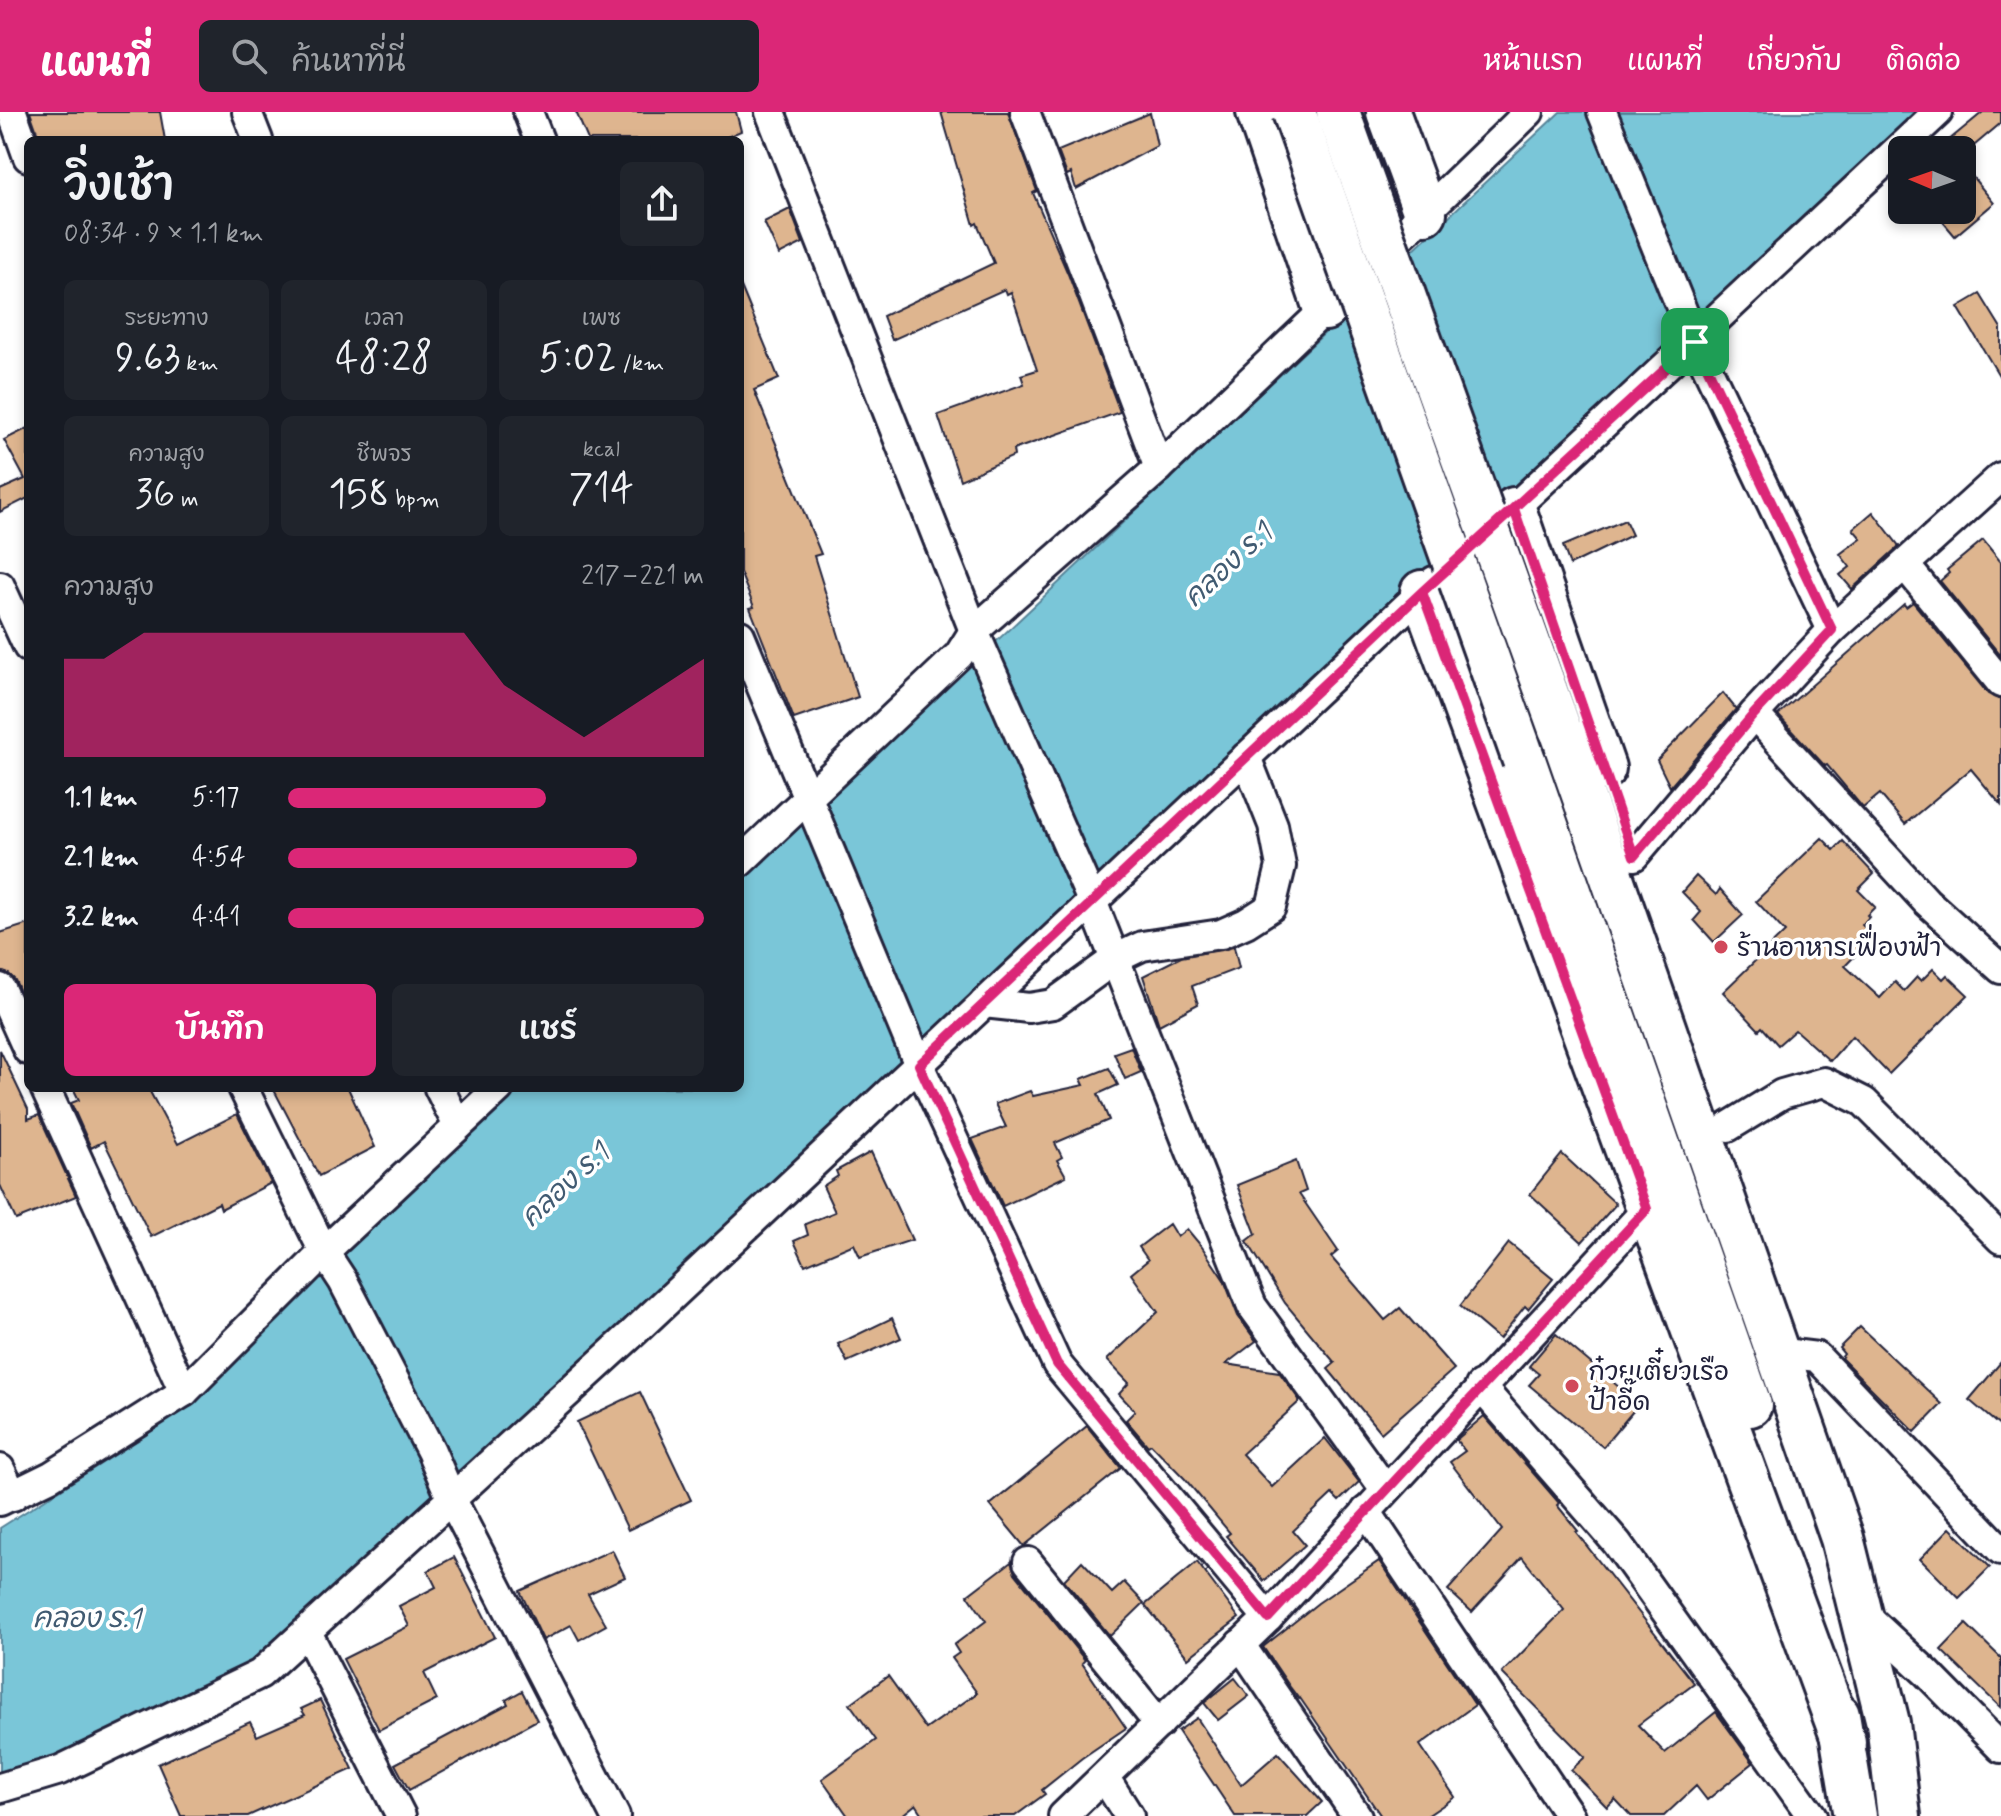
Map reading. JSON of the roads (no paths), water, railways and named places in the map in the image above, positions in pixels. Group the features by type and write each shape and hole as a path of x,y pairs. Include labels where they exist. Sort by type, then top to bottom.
{"main road":[{"path":"1258,112 1325,309"},
{"path":"1294,112 1808,1573 1844,1742 1855,1816"},
{"path":"1338,112 1560,729 1842,1538"},
{"path":"1388,112 1425,213"},
{"path":"1514,509 1728,1127 1842,1538 1888,1723 1899,1816"},
{"path":"1422,592 1844,1742"}],"street":[{"path":"12,112 24,146"},
{"path":"247,112 256,136"},
{"path":"528,112 537,136"},
{"path":"770,112 974,631 1092,901 1252,1306 1385,1489"},
{"path":"1025,112 1159,468"},
{"path":"744,859 812,809 959,655 974,631 1159,468 1529,112"},
{"path":"1602,112 1695,342 1832,630"},
{"path":"0,1788 60,1770 260,1674 452,1500 914,1053 984,1003 1938,112"},
{"path":"1634,856 1754,714 1832,630 2001,477"},
{"path":"1905,565 2001,683"},
{"path":"0,586 24,638"},
{"path":"744,645 914,1053 1057,1364 1268,1618"},
{"path":"1754,714 1926,901 2001,969"},
{"path":"984,1003 1029,1008 1053,1004 1115,959 1142,946 1221,934 1271,907 1281,866 1273,825 1246,757"},
{"path":"0,988 24,1041"},
{"path":"1728,1127 1782,1094 1824,1082 1864,1102 2001,1239"},
{"path":"47,1092 184,1392"},
{"path":"245,1092 324,1252 343,1281 431,1451 452,1500 615,1816"},
{"path":"441,1092 458,1126"},
{"path":"0,1469 6,1498 51,1476 184,1392 324,1252 495,1092"},
{"path":"1063,1816 1268,1618 1647,1209"},
{"path":"1792,1354 1817,1357 2001,1550"},
{"path":"1480,1386 1617,1543 1812,1816"},
{"path":"1366,1511 1570,1816"},
{"path":"1028,1562 1159,1724"},
{"path":"1860,1612 1927,1673 2001,1748"},
{"path":"307,1632 401,1816"},
{"path":"1240,1644 1357,1816"},
{"path":"1105,1778 1129,1816"}],"water":[{"name":"คลอง ร.1","path":"1560,112 1931,112 1905,136 1888,136 1888,152 650,1309 264,1660 57,1763 0,1780 0,1528 146,1435 516,1092 744,1092 744,878"}],"place":[{"name":"ร้านอาหารเฟื่องฟ้า","path":"1721,947"},
{"name":"ก๋วยเตี๋ยวเรือ ป้าอี๊ด","path":"1572,1386"}]}
